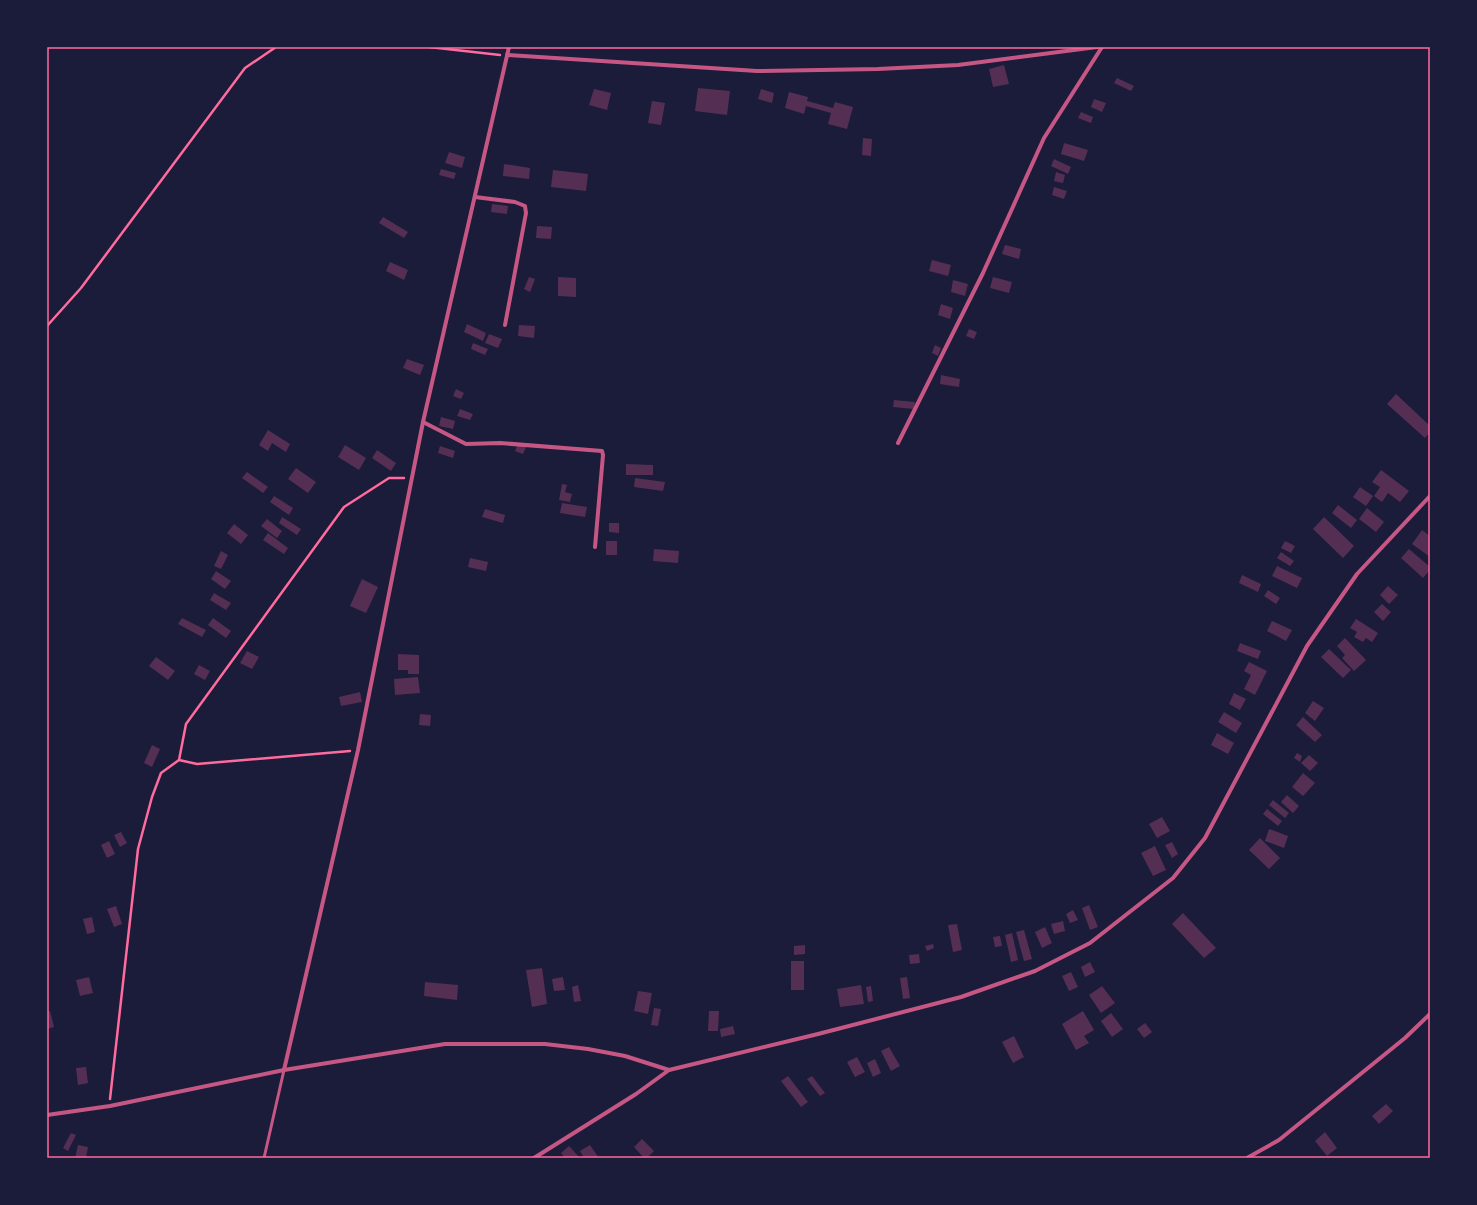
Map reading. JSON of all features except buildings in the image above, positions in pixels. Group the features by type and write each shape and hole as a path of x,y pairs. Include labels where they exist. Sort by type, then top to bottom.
{"street":[{"path":"284,1070 358,750 423,422 509,47"},
{"path":"507,56 757,71 878,69 958,65 1098,47"},
{"path":"898,443 983,273 1044,138 1102,47"},
{"path":"475,197 515,202 525,206 526,213 505,326"},
{"path":"423,422 466,444 500,443 602,451 603,455 595,547"},
{"path":"534,1158 636,1094 670,1070 818,1034 961,996 1035,971 1090,943 1173,878 1205,838 1308,646 1357,574 1430,496"},
{"path":"1247,1158 1279,1140 1405,1038 1430,1014"},
{"path":"47,1116 110,1106 284,1070 445,1044 546,1044 588,1049 625,1056 670,1070"}],"lane":[{"path":"264,1158 284,1070"}],"path":[{"path":"47,326 81,288 246,68 276,47"},
{"path":"429,47 507,56"},
{"path":"110,1106 138,848 152,797 161,773 179,760 186,724 344,507 389,478 402,478 412,481"},
{"path":"179,760 197,764 358,750"}]}
